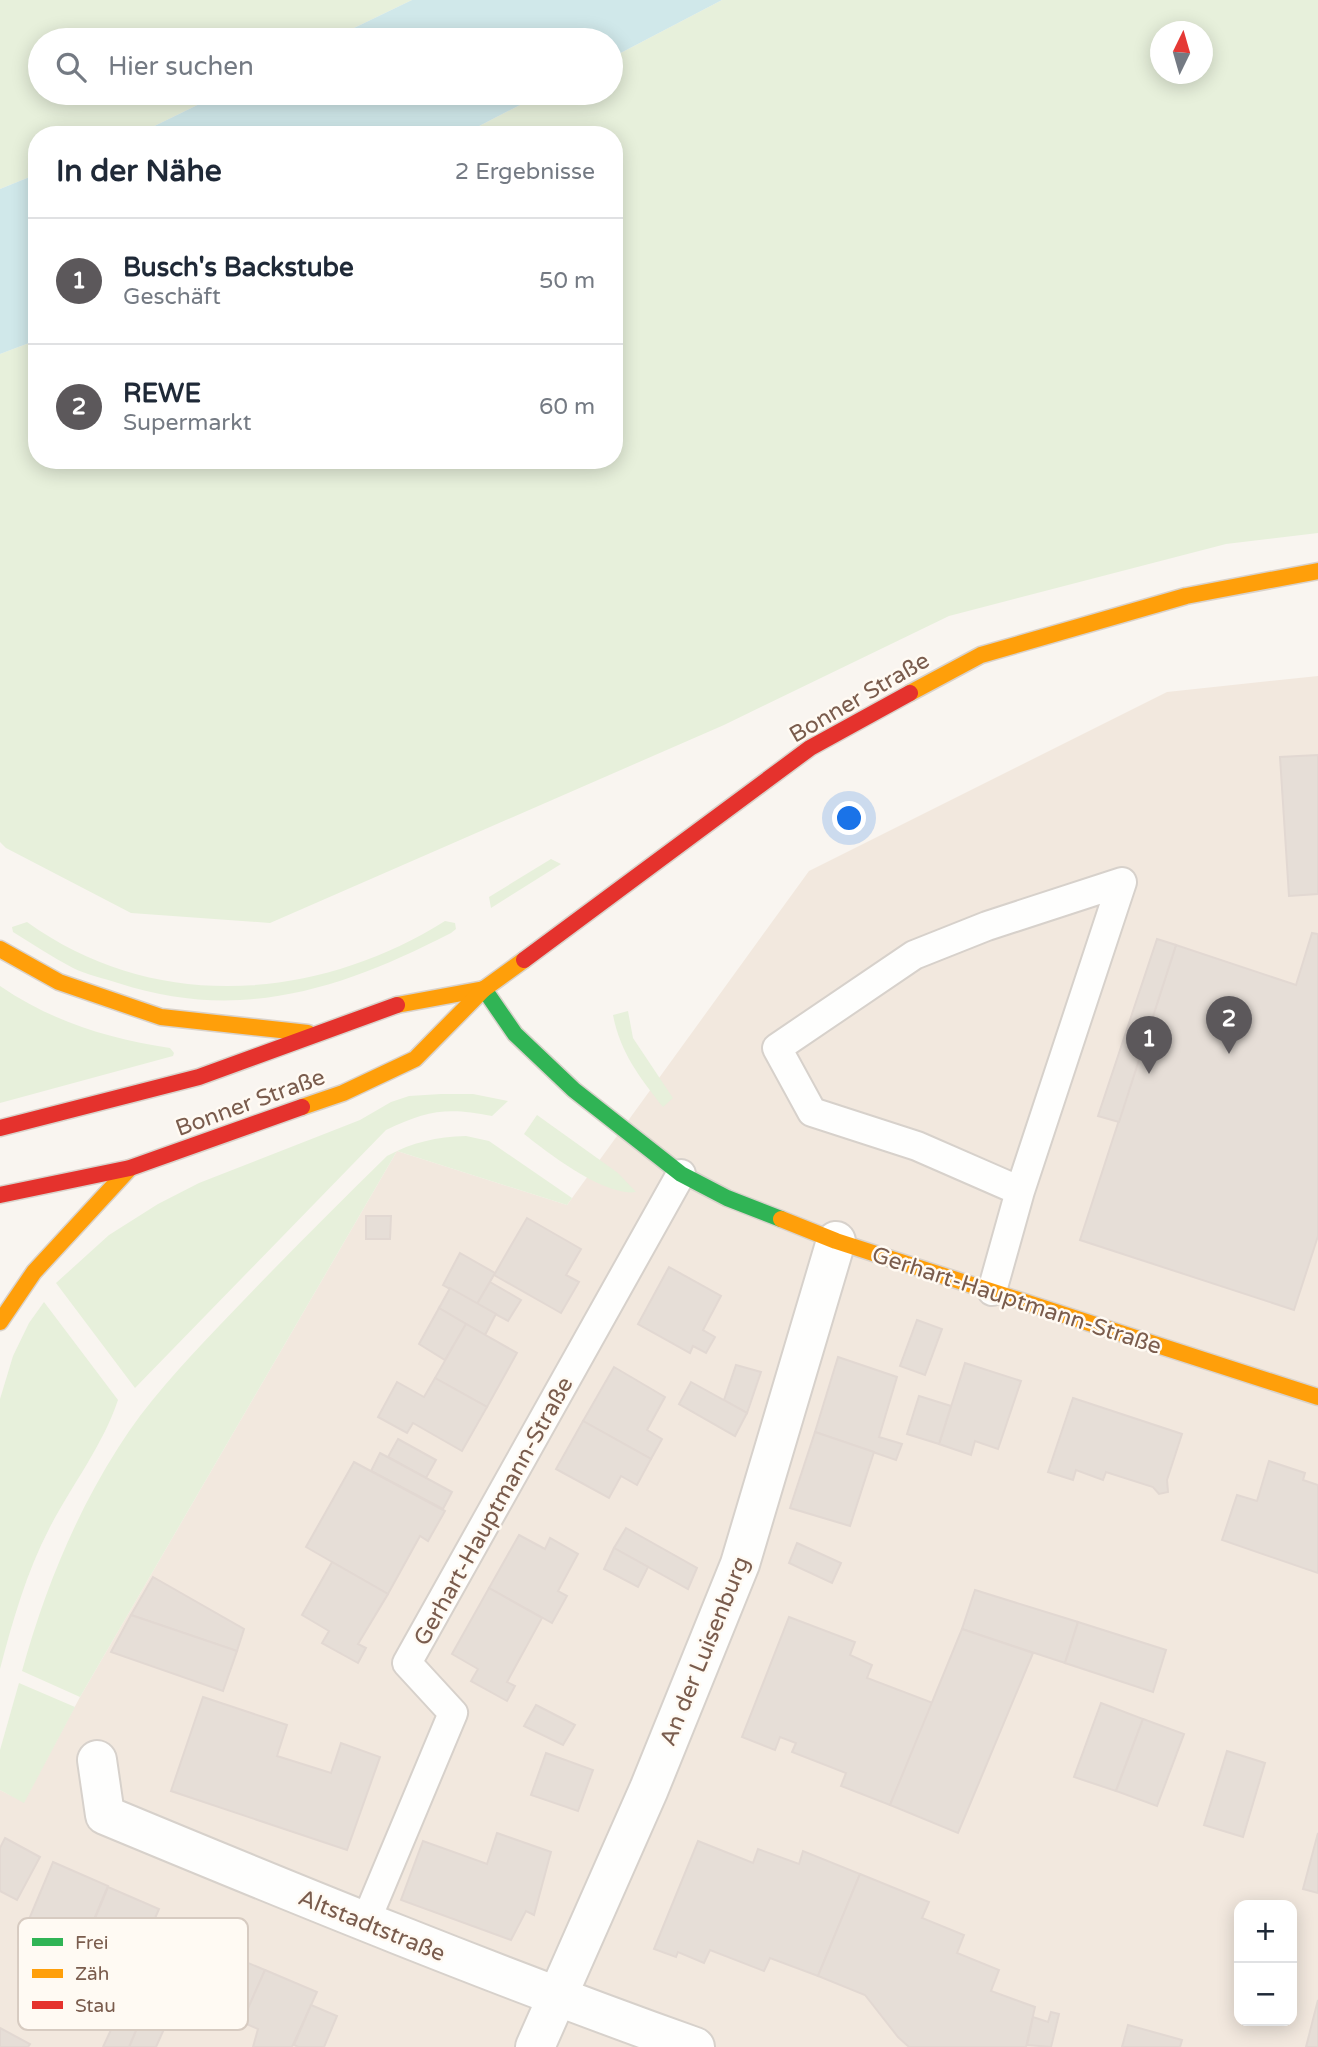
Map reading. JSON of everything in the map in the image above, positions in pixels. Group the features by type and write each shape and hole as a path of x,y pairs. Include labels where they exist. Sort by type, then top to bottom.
{"main road":[{"name":"Bonner Straße","path":"0,1195 130,1168 343,1093 415,1059 484,989 810,748 981,654 1186,596 1318,571"},
{"path":"0,948 59,982 161,1017 317,1034"},
{"name":"Bonner Straße","path":"0,1128 199,1077 390,1006 484,989"},
{"name":"Gerhart-Hauptmann-Straße","path":"484,989 515,1034 552,1070 681,1174 727,1198 836,1241 1318,1397"},
{"path":"0,1322 34,1272 130,1168"}],"street":[{"name":"An der Luisenburg","path":"535,2047 649,1789 740,1564 836,1241"},
{"name":"Altstadtstraße","path":"97,1760 104,1815 365,1923 557,1998 695,2047"}],"lane":[{"path":"992,1291 1020,1191 1122,883 987,926 914,955 777,1048 813,1112 917,1146 1020,1191"},
{"name":"Gerhart-Hauptmann-Straße","path":"365,1923 453,1713 407,1663 681,1174"}],"shaded area":[{"path":"1318,676 1318,2047 0,2047 0,1790 24,1802 80,1697 397,1151 567,1205 809,871 1167,692"}],"green space":[{"path":"0,0 412,0 354,28 28,28 28,105 197,105 154,126 28,126 28,178 0,189"},
{"path":"722,0 1318,0 1318,533 1226,544 949,616 724,725 270,923 131,913 6,848 0,842 0,354 28,343 28,469 623,469 623,126 479,126 520,105 623,105 623,52"},
{"path":"551,859 561,864 491,908 489,897"},
{"path":"445,921 455,923 456,929 370,970 330,984 248,1000 206,1000 163,995 89,975 13,932 12,927 27,922 76,951 127,972 181,983 235,986 289,981 343,968 395,948"},
{"path":"0,986 60,1019 103,1034 170,1048 173,1056 0,1103"},
{"path":"628,1011 633,1038 673,1098 663,1107 639,1075 616,1028 613,1015"},
{"path":"473,1094 508,1101 492,1116 438,1112 414,1118 386,1130 135,1388 56,1283 109,1235 158,1204 199,1183 360,1120 391,1102 409,1096"},
{"path":"537,1115 618,1173 636,1192 623,1192 593,1181 534,1142 524,1134"},
{"path":"466,1136 489,1141 572,1198 567,1205 397,1151 425,1141 445,1138"},
{"path":"397,1151 80,1697 22,1671 50,1584 74,1528 102,1474 129,1431 166,1384 240,1304 387,1156"},
{"path":"44,1302 118,1400 96,1449 41,1544 21,1597 0,1669 0,1399 13,1356 29,1323"},
{"path":"19,1683 75,1707 24,1803 0,1790 0,1750"}],"water":[{"path":"412,0 722,0 623,52 623,28 354,28"},
{"path":"197,105 520,105 479,126 154,126"},
{"path":"28,178 28,343 0,354 0,189"}],"building":[{"path":"1318,755 1318,894 1289,896 1280,757"},
{"path":"1312,933 1318,934 1318,1236 1294,1310 1080,1240 1176,945 1296,985"},
{"path":"1157,939 1176,945 1119,1122 1098,1116"},
{"path":"366,1216 391,1216 390,1239 366,1239"},
{"path":"527,1218 581,1249 566,1275 579,1282 561,1313 494,1275"},
{"path":"460,1253 495,1273 477,1304 443,1285"},
{"path":"669,1267 721,1296 703,1330 715,1337 706,1353 693,1346 690,1353 638,1324"},
{"path":"490,1282 521,1300 508,1321 477,1304"},
{"path":"450,1288 496,1314 485,1335 439,1308"},
{"path":"439,1308 466,1324 445,1360 419,1344"},
{"path":"917,1320 942,1329 925,1375 900,1366"},
{"path":"466,1324 517,1353 487,1407 435,1378"},
{"path":"838,1357 897,1377 879,1437 902,1444 896,1460 815,1432"},
{"path":"965,1363 1021,1381 998,1449 975,1441 971,1455 939,1444"},
{"path":"736,1365 761,1372 747,1413 724,1400"},
{"path":"614,1367 665,1397 647,1430 662,1439 651,1459 583,1421"},
{"path":"435,1378 487,1407 462,1451 413,1423 407,1433 378,1417 397,1382 424,1397"},
{"path":"691,1382 747,1413 735,1436 679,1404"},
{"path":"919,1396 951,1406 939,1444 907,1434"},
{"path":"1073,1398 1182,1434 1167,1480 1168,1492 1159,1494 1153,1487 1106,1472 1103,1480 1076,1470 1073,1480 1048,1472"},
{"path":"583,1421 651,1459 637,1485 621,1476 609,1498 556,1469"},
{"path":"815,1432 874,1452 850,1526 790,1508"},
{"path":"398,1439 436,1460 426,1478 388,1457"},
{"path":"380,1453 452,1492 443,1509 371,1471"},
{"path":"1269,1461 1305,1473 1303,1480 1318,1485 1318,1573 1222,1540 1237,1495 1257,1501"},
{"path":"354,1462 445,1511 428,1541 420,1536 388,1594 306,1547"},
{"path":"626,1528 697,1568 688,1589 614,1548"},
{"path":"519,1535 545,1549 550,1538 578,1554 558,1591 567,1596 552,1623 489,1588"},
{"path":"797,1543 841,1563 832,1583 789,1563"},
{"path":"614,1548 648,1567 638,1587 604,1569"},
{"path":"332,1562 388,1594 358,1644 366,1648 358,1663 322,1643 329,1631 302,1615"},
{"path":"153,1577 244,1629 237,1651 131,1615"},
{"path":"489,1588 542,1618 507,1682 515,1686 507,1701 471,1681 478,1669 452,1654"},
{"path":"975,1590 1078,1622 1065,1663 962,1629"},
{"path":"131,1615 237,1651 223,1691 111,1652"},
{"path":"789,1617 855,1642 850,1655 872,1665 867,1678 933,1703 890,1805 841,1786 846,1773 792,1752 796,1743 780,1737 775,1750 742,1737"},
{"path":"1078,1622 1166,1650 1153,1692 1065,1663"},
{"path":"962,1629 1033,1653 958,1833 890,1805"},
{"path":"203,1697 287,1725 277,1756 331,1773 341,1743 380,1757 347,1850 171,1791"},
{"path":"1101,1703 1143,1719 1116,1791 1074,1777"},
{"path":"536,1705 575,1725 563,1745 524,1726"},
{"path":"1143,1719 1184,1734 1157,1806 1116,1791"},
{"path":"1227,1751 1265,1763 1243,1837 1204,1825"},
{"path":"546,1753 593,1770 578,1811 531,1795"},
{"path":"497,1833 551,1852 534,1915 526,1911 511,1940 401,1900 423,1841 487,1864"},
{"path":"1318,1833 1318,1893 1303,1889"},
{"path":"5,1838 40,1857 17,1900 0,1891 0,1848"},
{"path":"698,1841 753,1863 758,1849 799,1864 803,1851 860,1874 818,1976 770,1958 764,1971 710,1950 704,1963 678,1952 676,1957 654,1949"},
{"path":"53,1862 108,1886 95,1918 30,1918"},
{"path":"860,1874 929,1902 922,1918 964,1935 957,1953 999,1970 991,1991 1035,2007 1026,2047 909,2047 865,1995 818,1976"},
{"path":"108,1887 159,1909 155,1918 95,1918"},
{"path":"248,1963 265,1970 248,2008"},
{"path":"265,1970 317,1992 292,2047 253,2047 258,2029 248,2025 248,2008"},
{"path":"1318,2000 1318,2047 1306,2047"},
{"path":"311,2005 337,2016 324,2047 298,2047 294,2045"},
{"path":"1051,2012 1059,2014 1051,2047 1027,2045 1033,2017 1048,2022"},
{"path":"1128,2025 1182,2040 1180,2047 1122,2047"},
{"path":"0,2028 30,2044 28,2047 0,2047"},
{"path":"111,2030 136,2030 129,2047 103,2047"},
{"path":"136,2030 164,2030 156,2047 129,2047"}],"traffic: fast":[{"path":"484,989 515,1034 574,1090 681,1174 727,1198 781,1219"}],"traffic: slow":[{"path":"910,693 981,655 1186,596 1318,571"},
{"path":"0,949 59,982 161,1017 308,1033"},
{"path":"302,1107 343,1093 415,1059 484,989 524,960"},
{"path":"397,1005 484,989"},
{"path":"0,1322 34,1272 130,1168"},
{"path":"781,1219 836,1241 1318,1397"}],"traffic: jam":[{"path":"524,960 810,748 910,693"},
{"path":"0,1128 199,1077 397,1005"},
{"path":"0,1195 130,1168 302,1107"}],"place":[{"name":"REWE","path":"1229,1054"},
{"name":"Busch's Backstube","path":"1149,1074"}]}
